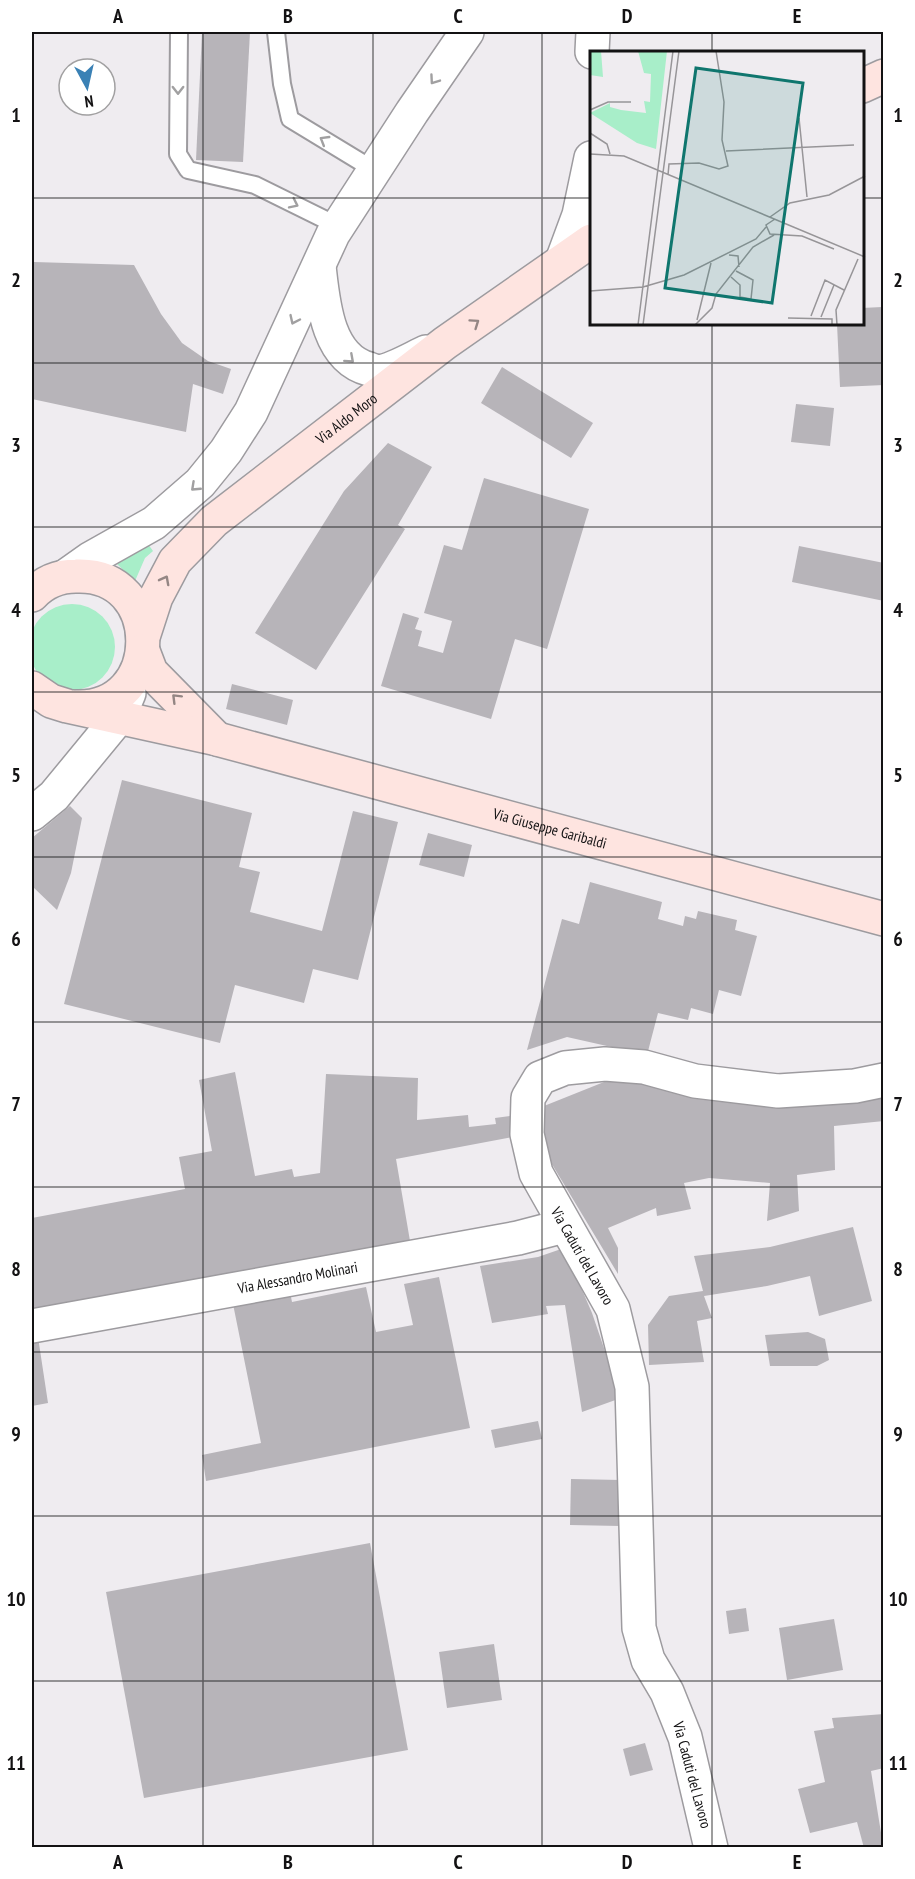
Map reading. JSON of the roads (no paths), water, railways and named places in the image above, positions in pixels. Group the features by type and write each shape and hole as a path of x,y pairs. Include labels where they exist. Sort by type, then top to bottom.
{"main road":[{"path":"864,85 884,76"},
{"name":"Via Aldo Moro","path":"54,700 85,707 101,703 117,695 129,683 142,651 156,597 175,561 214,521 445,344 590,242"},
{"path":"43,585 81,575 97,578 124,593 134,605 141,619 142,651 151,672 217,739"},
{"name":"Via Giuseppe Garibaldi","path":"54,700 217,739 884,919"}],"street":[{"path":"43,585 154,523 200,483 226,451 251,412 338,226 467,32"},
{"path":"592,32 592,51"},
{"path":"562,261 579,215 590,163"},
{"path":"319,266 324,309 336,341 346,357 360,367 377,372 445,344"},
{"path":"32,814 54,796 119,717 142,651"},
{"path":"54,700 92,726 91,752"},
{"name":"Via Caduti del Lavoro","path":"711,1848 685,1737 667,1692 648,1660 639,1628 632,1386 613,1309 536,1173 527,1134 528,1098 540,1078 565,1068 605,1064 644,1067 695,1081 778,1091 855,1086 884,1080"},
{"name":"Via Alessandro Molinari","path":"32,1326 518,1238 564,1226"}],"lane":[{"path":"179,32 178,154 188,170 255,185 338,226"},
{"path":"276,32 282,84 290,119 374,170"}]}
